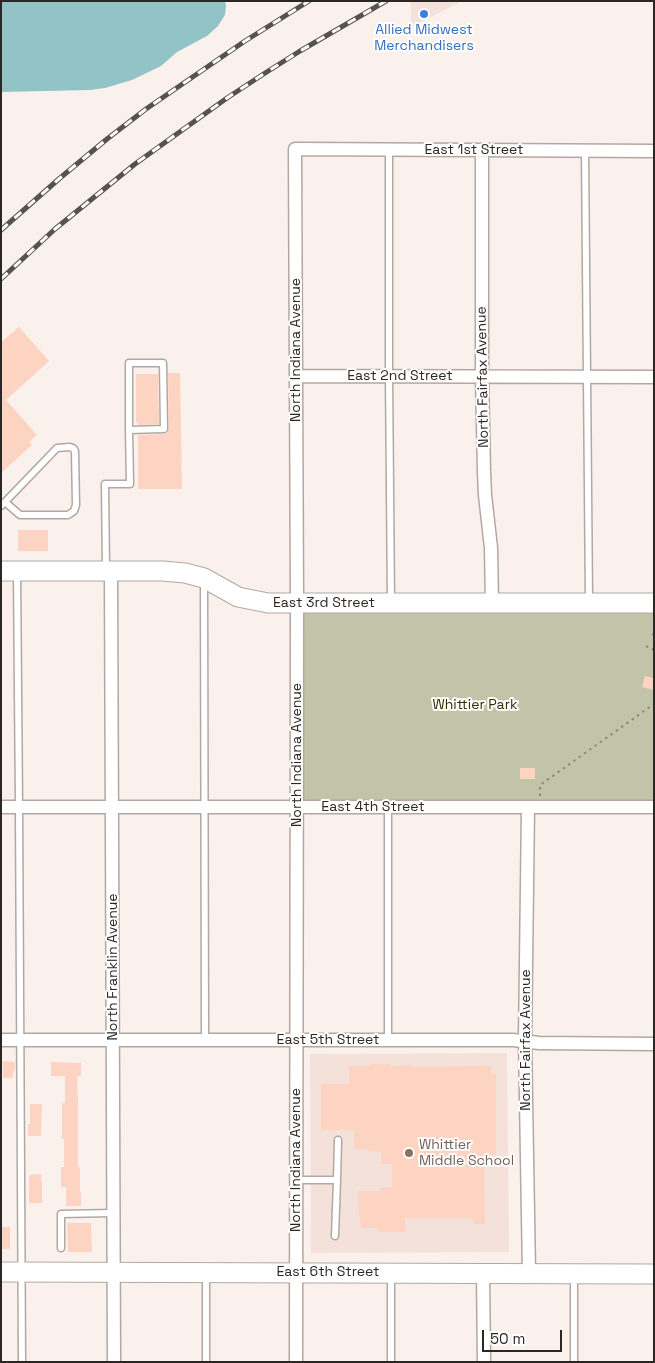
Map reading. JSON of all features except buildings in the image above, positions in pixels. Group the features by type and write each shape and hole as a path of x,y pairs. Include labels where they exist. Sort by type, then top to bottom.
{"street":[{"name":"East 1st Street","path":"294,149 654,151"},
{"name":"North Indiana Avenue","path":"294,149 297,604 296,1362"},
{"name":"North Fairfax Avenue","path":"482,150 482,376 485,495 491,548 492,604"},
{"name":"East 2nd Street","path":"296,376 654,377"},
{"name":"East 3rd Street","path":"9,571 185,573 204,578 230,593 246,599 268,603 654,603"},
{"name":"North Franklin Avenue","path":"108,571 114,1040 114,1362"},
{"name":"East 4th Street","path":"1,807 654,807"},
{"name":"North Fairfax Avenue","path":"529,1273 526,1042 534,807"},
{"name":"East 5th Street","path":"1,1040 513,1040 539,1043 654,1044"},
{"name":"East 6th Street","path":"1,1272 654,1274"},
{"path":"483,1273 484,1362"}],"lane":[{"path":"389,149 391,604"},
{"path":"585,151 589,603"},
{"path":"108,571 105,484 130,484 129,430 129,363 163,363 164,429 129,430"},
{"path":"57,448 73,448 75,451 76,505 74,511 68,515 20,515 3,504 57,448"},
{"path":"9,571 20,807 22,1362"},
{"path":"204,578 205,1040"},
{"path":"388,807 388,1040"},
{"path":"336,1236 338,1140"},
{"path":"296,1180 336,1180"},
{"path":"61,1248 61,1214 113,1213"},
{"path":"206,1272 206,1362"},
{"path":"391,1273 391,1362"},
{"path":"574,1273 574,1362"}],"path":[{"path":"646,646 654,650"},
{"path":"534,807 540,785 654,704"}],"shaded area":[{"name":"Allied Midwest Merchandisers","path":"411,1 462,1 411,27"},
{"name":"Whittier Middle School","path":"507,1053 509,1252 311,1253 310,1054"}],"green space":[{"name":"Whittier Park","path":"654,603 654,807 297,807 297,604"}],"water":[{"path":"1,1 225,1 226,6 225,15 218,26 207,36 177,52 161,66 132,80 105,88 90,90 1,92"}],"railway":[{"path":"1,230 60,178 146,109 245,41 309,1"},
{"path":"1,279 55,229 135,164 262,75 386,1"}],"place":[{"name":"Allied Midwest Merchandisers","path":"424,14"},
{"name":"Whittier Middle School","path":"409,1153"}]}
